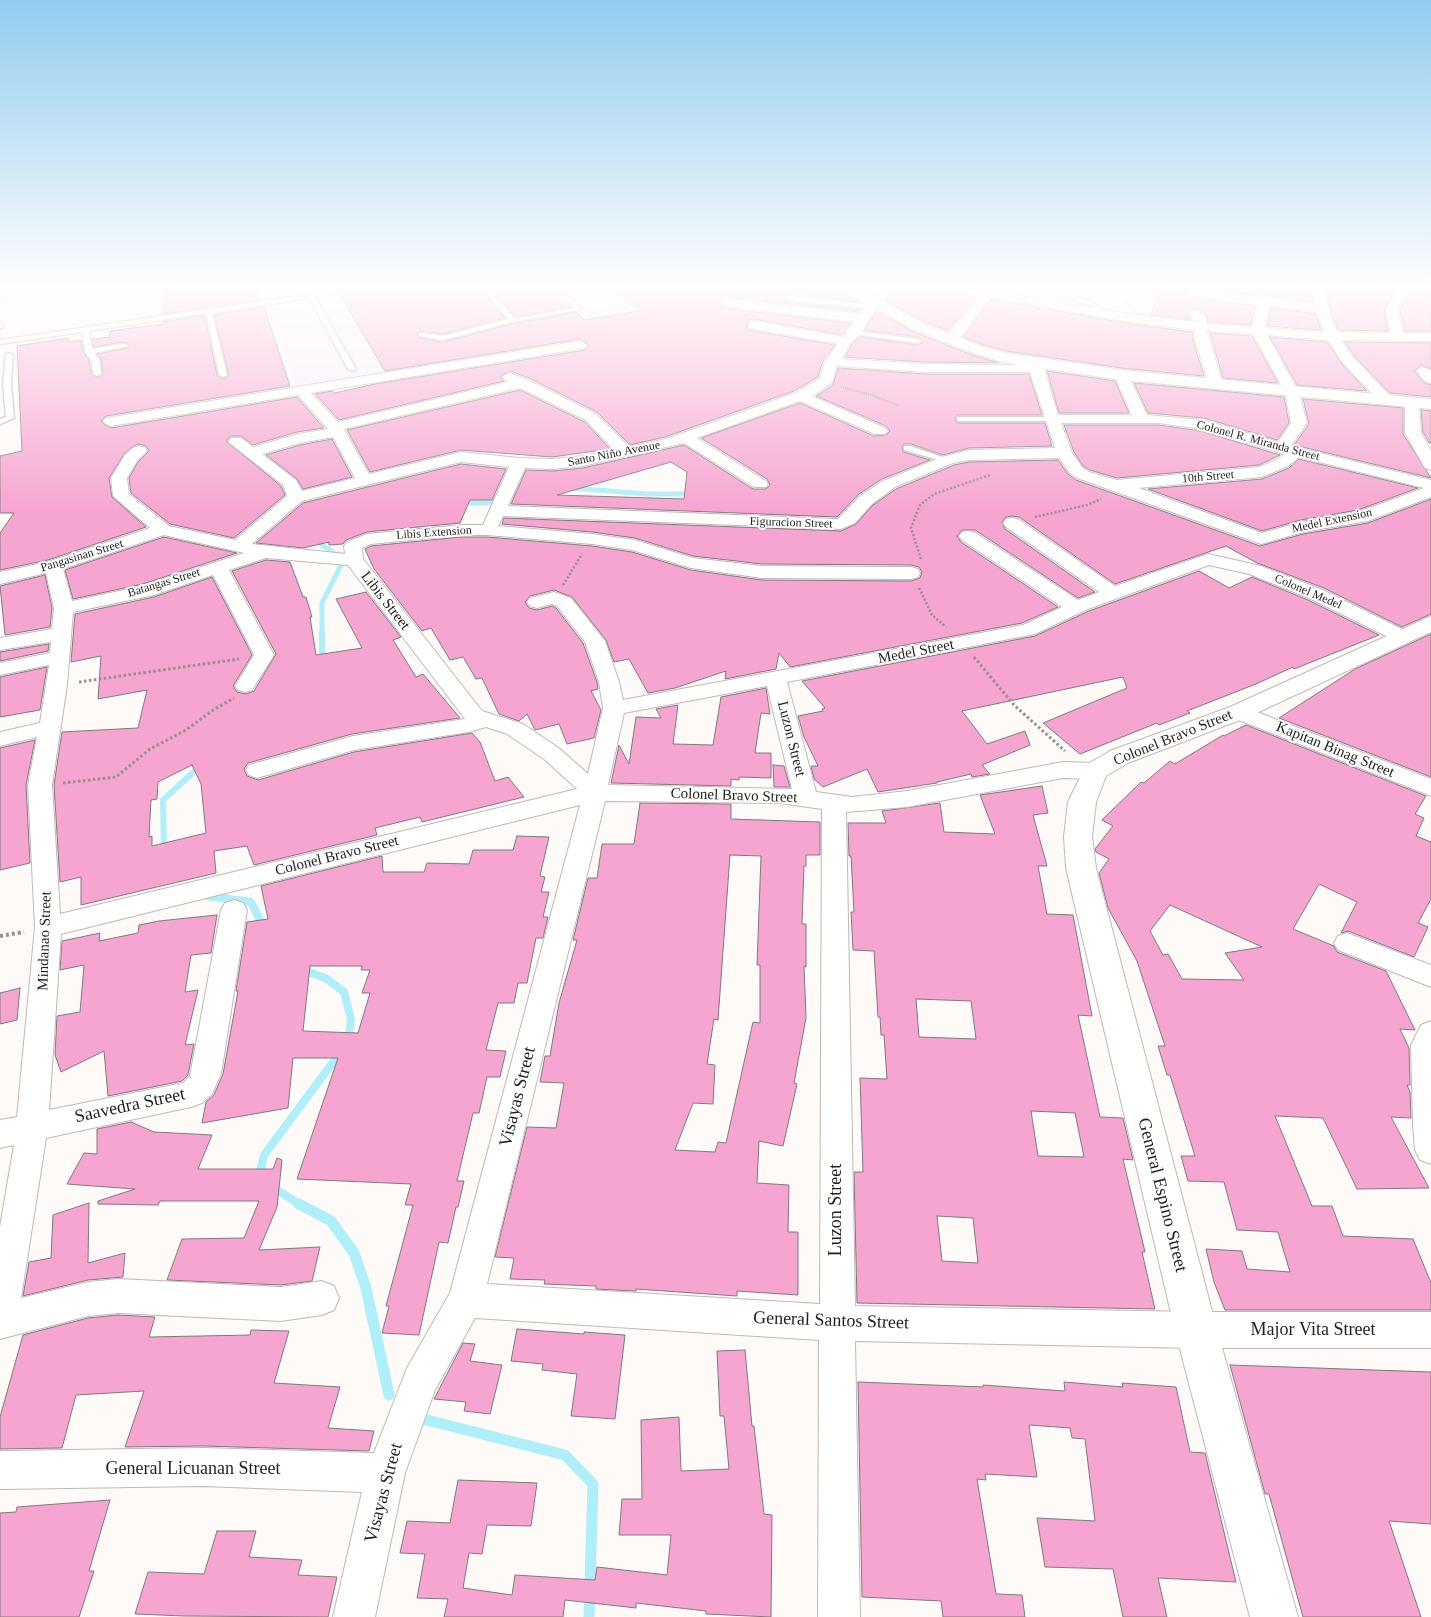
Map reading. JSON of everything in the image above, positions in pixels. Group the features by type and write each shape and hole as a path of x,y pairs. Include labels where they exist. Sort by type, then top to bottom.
{"main road":[{"path":"1029,363 1216,385 1431,404"},
{"name":"Colonel Bravo Street","path":"1088,771 1119,757 1239,712 1431,623"},
{"name":"General Espino Street","path":"1088,771 1078,837 1081,868 1196,1330 1274,1617"}],"street":[{"path":"111,421 474,363"},
{"path":"486,363 591,417 625,452"},
{"path":"823,383 827,380 831,363"},
{"path":"850,363 907,368 1013,369 1036,365"},
{"path":"1209,363 1216,385"},
{"name":"10th Street","path":"1120,487 1262,472 1282,463 1299,423 1292,392 1276,363"},
{"path":"1351,363 1386,401"},
{"name":"10th Street","path":"1036,365 1064,453 1076,470 1083,475 1261,539"},
{"path":"1121,375 1142,419"},
{"path":"250,453 336,429 522,383"},
{"name":"Santo Niño Avenue","path":"239,546 296,497 461,457 519,463 552,464 583,461 670,443 800,396 823,383"},
{"path":"301,390 336,429 364,479"},
{"path":"800,396 880,431"},
{"path":"1412,403 1413,433 1431,465"},
{"name":"Colonel R. Miranda Street","path":"1052,419 1159,418 1203,425 1289,450 1431,485"},
{"path":"684,438 760,484"},
{"path":"236,441 290,483 296,497"},
{"name":"Libis Street","path":"139,451 131,458 119,478 121,496 162,530 264,552 354,560 474,716 515,729 545,749 595,792"},
{"name":"Figuracion Street","path":"502,502 841,524 850,519 866,500 890,484 948,460 969,454 1064,453"},
{"name":"Libis Extension","path":"354,560 353,546 367,539 461,530 488,530 519,463"},
{"name":"Medel Extension","path":"1261,539 1301,527 1362,517 1431,492"},
{"path":"1012,523 1112,593"},
{"name":"Pangasinan Street","path":"0,578 53,566 162,530"},
{"path":"488,530 592,539 635,545 691,563 762,572 911,573"},
{"path":"968,536 1076,607"},
{"name":"Batangas Street","path":"64,608 147,591 264,552"},
{"name":"Medel Street","path":"614,708 1028,630 1076,607 1112,593 1208,560"},
{"name":"Colonel Medel","path":"1208,560 1255,570 1316,594 1403,637"},
{"name":"Mindanao Street","path":"0,1317 20,1208 32,1127 48,927 40,785 57,685 64,608 53,566"},
{"path":"218,566 264,655 245,686"},
{"name":"Visayas Street","path":"354,1617 386,1473 420,1381 466,1300 595,792 614,708 609,682 595,641 564,602 546,600"},
{"path":"0,644 61,634"},
{"path":"0,669 59,656"},
{"name":"Luzon Street","path":"776,679 820,801 836,1323 839,1617"},
{"name":"Kapitan Binag Street","path":"1239,712 1431,788"},
{"path":"257,770 352,743 469,726 485,720"},
{"path":"0,739 50,727"},
{"name":"Colonel Bravo Street","path":"48,927 595,792 780,795 852,805 907,799 1063,770 1088,771"},
{"name":"Saavedra Street","path":"0,1134 191,1094 201,1085 206,1074 234,910"},
{"path":"1347,943 1431,976"},
{"path":"1431,1033 1426,1045 1428,1124 1431,1150"},
{"path":"0,1321 88,1300 118,1296 281,1304 322,1298"},
{"name":"General Santos Street","path":"466,1300 836,1323 1196,1330"},
{"name":"Major Vita Street","path":"1196,1330 1431,1330"},
{"name":"General Licuanan Street","path":"0,1470 203,1467 386,1473"}],"lane":[{"path":"0,422 10,418 4,384 8,363"},
{"path":"96,363 97,374"},
{"path":"220,363 223,375"},
{"path":"349,363 352,369"},
{"path":"960,419 1052,419"},
{"path":"907,448 948,460"}],"path":[{"path":"823,383 872,395 900,406"},
{"path":"990,475 934,494 920,506 911,528 924,570 911,573 932,615 964,643 986,673 1014,705 1088,771"},
{"path":"1037,517 1087,505 1120,487"},
{"path":"546,600 592,539"},
{"path":"57,685 180,669 264,655"},
{"path":"40,785 116,777 150,749 186,730 213,710 232,700 245,686"}],"shaded area":[{"path":"288,363 465,363 298,391"}],"building":[{"path":"18,363 89,363 91,374 98,378 103,374 102,363 215,363 217,375 224,379 229,375 226,363 283,363 290,386 106,416 101,421 111,428 297,397 324,428 297,432 253,445 241,436 231,436 226,441 281,486 285,495 234,538 170,524 131,493 129,478 138,462 149,451 146,446 138,444 124,454 109,478 112,497 146,527 48,560 0,570 0,533 14,513 0,513 0,456 22,451"},
{"path":"381,363 431,363 385,371"},
{"path":"502,363 822,363 818,377 794,391 665,437 630,445 597,412 529,378 510,371 500,377 504,381 339,420 315,394 332,391 335,393 375,384"},
{"path":"1091,363 1200,363 1204,376"},
{"path":"1219,363 1267,363 1278,383 1223,378"},
{"path":"1285,363 1342,363 1367,391 1297,385"},
{"path":"1361,363 1431,363 1431,369 1422,365 1414,371 1425,383 1431,385 1431,397 1390,393"},
{"path":"838,368 925,374 1029,374 1042,415 957,415 955,421 957,423 1045,423 1052,446 969,448 943,455 911,444 904,444 902,446 903,452 930,460 882,479 859,494 837,517 511,504 526,470 552,471 583,468 684,445 753,489 766,489 770,485 767,479 701,438 800,403 874,436 886,435 890,431 886,426 816,396 833,385","holes":["671,462 687,472 684,499 557,495"]},
{"path":"1047,371 1115,381 1129,413 1059,413"},
{"path":"1134,383 1284,397 1289,423 1277,440 1204,418 1148,413"},
{"path":"520,390 585,422 610,449 552,457 461,450 370,472 347,430"},
{"path":"1303,399 1403,408 1403,434 1431,478 1294,445 1309,424"},
{"path":"1421,410 1431,411 1431,443 1429,443 1423,432"},
{"path":"1064,425 1159,425 1201,431 1280,455 1259,465 1117,478 1083,466 1074,452"},
{"path":"332,439 352,477 303,489 297,479 266,455 300,445"},
{"path":"1299,459 1418,488 1358,510 1301,520 1262,531 1148,489 1262,479 1289,468"},
{"path":"1058,460 1068,474 1076,480 1260,546 1303,534 1368,523 1431,499 1431,614 1402,627 1324,588 1257,563 1226,546 1115,584 1019,517 1012,516 1006,517 1002,522 1005,529 1095,592 1078,598 975,530 962,530 957,536 961,542 1058,607 1022,623 790,667 779,653 776,669 725,679 726,671 675,688 648,693 629,659 614,662 606,640 572,597 554,590 530,596 525,602 529,608 537,610 552,606 556,608 583,643 597,682 598,689 591,691 601,710 594,738 567,744 559,724 535,730 527,714 519,721 499,714 482,678 476,679 463,657 450,660 431,628 422,631 374,569 365,549 371,546 461,537 487,537 592,546 632,552 691,570 762,580 911,581 920,578 922,572 919,567 911,565 762,564 693,556 635,538 502,524 504,518 841,531 856,524 873,505 896,489 954,465 969,462"},
{"path":"461,464 506,469 492,500 470,500 460,523 367,532 346,540 343,544 329,545 329,542 303,548 256,543 303,503"},
{"path":"164,537 237,553 143,584 73,599 65,570"},
{"path":"266,560 290,562 303,597 306,597 312,617 310,617 316,655 362,648 336,599 366,592 401,637 393,640 416,677 423,674 460,718 352,734 248,763 244,769 247,776 258,780 354,752 472,733 480,742 495,781 508,777 524,797 422,822 420,817 375,828 377,835 254,865 247,846 214,851 216,873 81,905 81,877 60,882 54,785 62,732 138,728 147,690 98,699 101,656 71,662 75,614 154,597 212,577 252,655 233,686 237,692 246,694 254,691 276,654 232,571","holes":["192,765 201,784 206,833 152,846 152,836 149,837 151,800 157,799 158,782"]},
{"path":"1199,571 1229,588 1252,577 1308,600 1379,635 1294,669 1293,667 1256,684 1187,711 1190,713 1159,725 1157,723 1080,754 1043,723 1127,688 1123,677 962,711 987,744 1025,731 1030,745 982,765 990,774 972,777 971,774 937,783 878,792 867,769 823,787 814,779 811,766 818,766 804,737 798,716 823,711 822,709 825,708 802,681 1035,636 1089,611"},
{"path":"45,575 52,608 50,627 5,635 0,586"},
{"path":"1431,634 1431,777 1279,718 1355,669"},
{"path":"49,644 48,651 0,661 0,652"},
{"path":"47,667 40,710 0,717 0,677"},
{"path":"766,688 770,714 761,713 755,753 771,753 771,778 739,777 739,780 731,779 731,786 611,783 619,745 629,764 636,717 661,718 656,709 678,705 673,744 713,745 721,697"},
{"path":"1246,725 1426,796 1415,814 1424,818 1416,836 1431,842 1431,899 1418,923 1428,927 1414,957 1348,931 1341,933 1357,902 1319,884 1293,929 1334,946 1337,952 1386,971 1415,1030 1400,1029 1409,1048 1410,1085 1407,1085 1410,1092 1411,1118 1391,1117 1429,1188 1357,1189 1323,1118 1275,1116 1312,1206 1332,1206 1343,1236 1413,1239 1431,1283 1431,1310 1225,1310 1214,1282 1206,1249 1242,1251 1247,1269 1290,1272 1278,1232 1237,1230 1224,1182 1188,1181 1181,1156 1195,1156 1170,1075 1167,1075 1158,1046 1165,1046 1137,961 1108,908 1099,873 1109,859 1096,852 1095,849 1113,826 1102,820 1141,782 1144,783 1170,761 1175,764","holes":["1170,905 1262,947 1225,953 1244,980 1182,979 1168,954 1163,955 1150,931"]},
{"path":"35,740 26,785 30,863 0,870 0,748"},
{"path":"773,765 784,766 790,787 774,787"},
{"path":"1042,786 1048,813 1033,815 1047,866 1038,866 1047,914 1073,915 1092,1016 1078,1015 1100,1117 1123,1118 1133,1160 1123,1159 1145,1252 1142,1252 1155,1309 857,1303 854,1172 863,1172 860,1078 887,1079 884,1035 881,1035 880,1017 878,1017 874,951 853,950 851,912 854,912 848,823 886,823 882,811 940,803 944,832 995,834 980,795","holes":["916,999 971,1001 976,1039 919,1037","1031,1111 1075,1113 1084,1157 1038,1156","937,1216 973,1218 978,1263 942,1261"]},
{"path":"640,803 731,804 731,819 820,822 820,855 806,855 806,866 804,866 802,924 806,924 806,967 804,966 806,1018 794,1083 797,1084 783,1146 759,1141 757,1183 789,1185 788,1232 798,1232 798,1295 737,1291 737,1296 636,1289 636,1291 596,1289 596,1286 544,1284 545,1280 510,1279 514,1258 495,1257 527,1127 556,1128 564,1083 540,1082 545,1056 550,1056 559,1003 577,940 573,940 588,878 597,878 602,844 634,844","holes":["730,855 761,856 757,965 760,965 760,1023 753,1022 726,1143 718,1142 715,1152 675,1150 693,1103 713,1104 715,1065 707,1064 714,1019 718,1020"]},
{"path":"517,836 549,837 540,876 545,877 541,892 549,892 543,917 548,917 543,938 536,938 527,983 518,983 514,1003 498,1003 486,1050 506,1051 500,1077 487,1077 479,1113 473,1113 457,1181 464,1181 458,1207 456,1207 448,1243 439,1242 419,1335 382,1333 389,1306 386,1306 413,1205 405,1205 411,1184 297,1179 338,1058 293,1058 288,1108 202,1123 206,1102 214,1095 223,1074 238,991 236,991 247,922 268,919 261,886 382,856 383,872 424,872 427,863 469,864 473,850 513,850","holes":["310,966 362,966 361,970 370,970 362,993 370,993 358,1033 303,1031"]},
{"path":"217,915 211,953 191,955 185,992 198,990 185,1045 194,1044 188,1075 182,1081 108,1096 104,1051 61,1072 55,1055 57,1016 80,1012 84,965 60,970 62,941 100,933 99,941 138,933 139,925"},
{"path":"20,988 17,1020 0,1024 0,993"},
{"path":"131,1122 154,1132 212,1135 198,1169 273,1169 277,1158 282,1160 277,1207 259,1250 320,1247 312,1281 281,1285 167,1280 182,1239 244,1238 259,1201 160,1201 158,1205 98,1204 98,1201 135,1189 67,1184 84,1153 97,1154 97,1129"},
{"path":"89,1203 88,1263 125,1253 123,1277 88,1280 23,1296 29,1262 51,1258 53,1215"},
{"path":"118,1315 155,1317 149,1337 250,1335 251,1330 289,1331 274,1383 340,1387 328,1428 374,1431 369,1451 203,1446 125,1447 144,1391 76,1395 62,1448 0,1449 0,1417 23,1335 88,1318"},
{"path":"517,1329 625,1335 615,1419 571,1416 577,1374 542,1370 543,1364 511,1361"},
{"path":"463,1343 475,1344 470,1361 502,1365 490,1414 464,1411 466,1402 434,1399"},
{"path":"745,1350 752,1426 754,1426 764,1514 772,1515 771,1617 706,1614 706,1611 636,1603 636,1608 565,1600 563,1617 444,1617 448,1599 417,1598 425,1554 400,1553 407,1521 450,1523 458,1480 537,1483 531,1526 487,1525 482,1554 469,1553 463,1588 512,1595 515,1575 595,1580 597,1567 667,1575 671,1535 619,1535 622,1499 642,1499 641,1420 679,1417 681,1471 729,1469 724,1416 720,1416 717,1351"},
{"path":"1230,1365 1431,1372 1431,1524 1389,1521 1421,1617 1303,1617 1269,1494 1265,1494"},
{"path":"858,1382 983,1387 983,1385 1065,1391 1064,1382 1123,1387 1122,1383 1176,1387 1190,1452 1205,1453 1236,1582 1158,1578 1167,1617 1123,1617 1113,1569 1045,1567 1037,1518 1095,1521 1085,1439 1072,1438 1070,1428 1029,1425 1037,1477 985,1474 986,1480 977,1479 996,1594 1022,1595 1025,1617 943,1617 941,1601 862,1597"},
{"path":"110,1500 89,1571 94,1571 79,1617 0,1617 0,1513 16,1512 17,1507"},
{"path":"217,1531 256,1531 249,1557 302,1560 298,1575 337,1577 328,1617 135,1614 148,1572 204,1574"}],"waterway":[{"path":"570,488 648,494 693,494"},
{"path":"464,497 467,503 487,503 522,492"},
{"path":"325,535 321,544 339,557"},
{"path":"322,663 322,603 341,565"},
{"path":"164,853 163,800 201,765"},
{"path":"207,896 251,902 264,928"},
{"path":"302,969 327,979 344,992 351,1019 348,1042"},
{"path":"261,1177 259,1176 264,1155 342,1050"},
{"path":"271,1186 301,1205"},
{"path":"299,1204 331,1221 354,1253 366,1288 389,1395"},
{"path":"419,1418 565,1455 593,1484 589,1617"}]}
